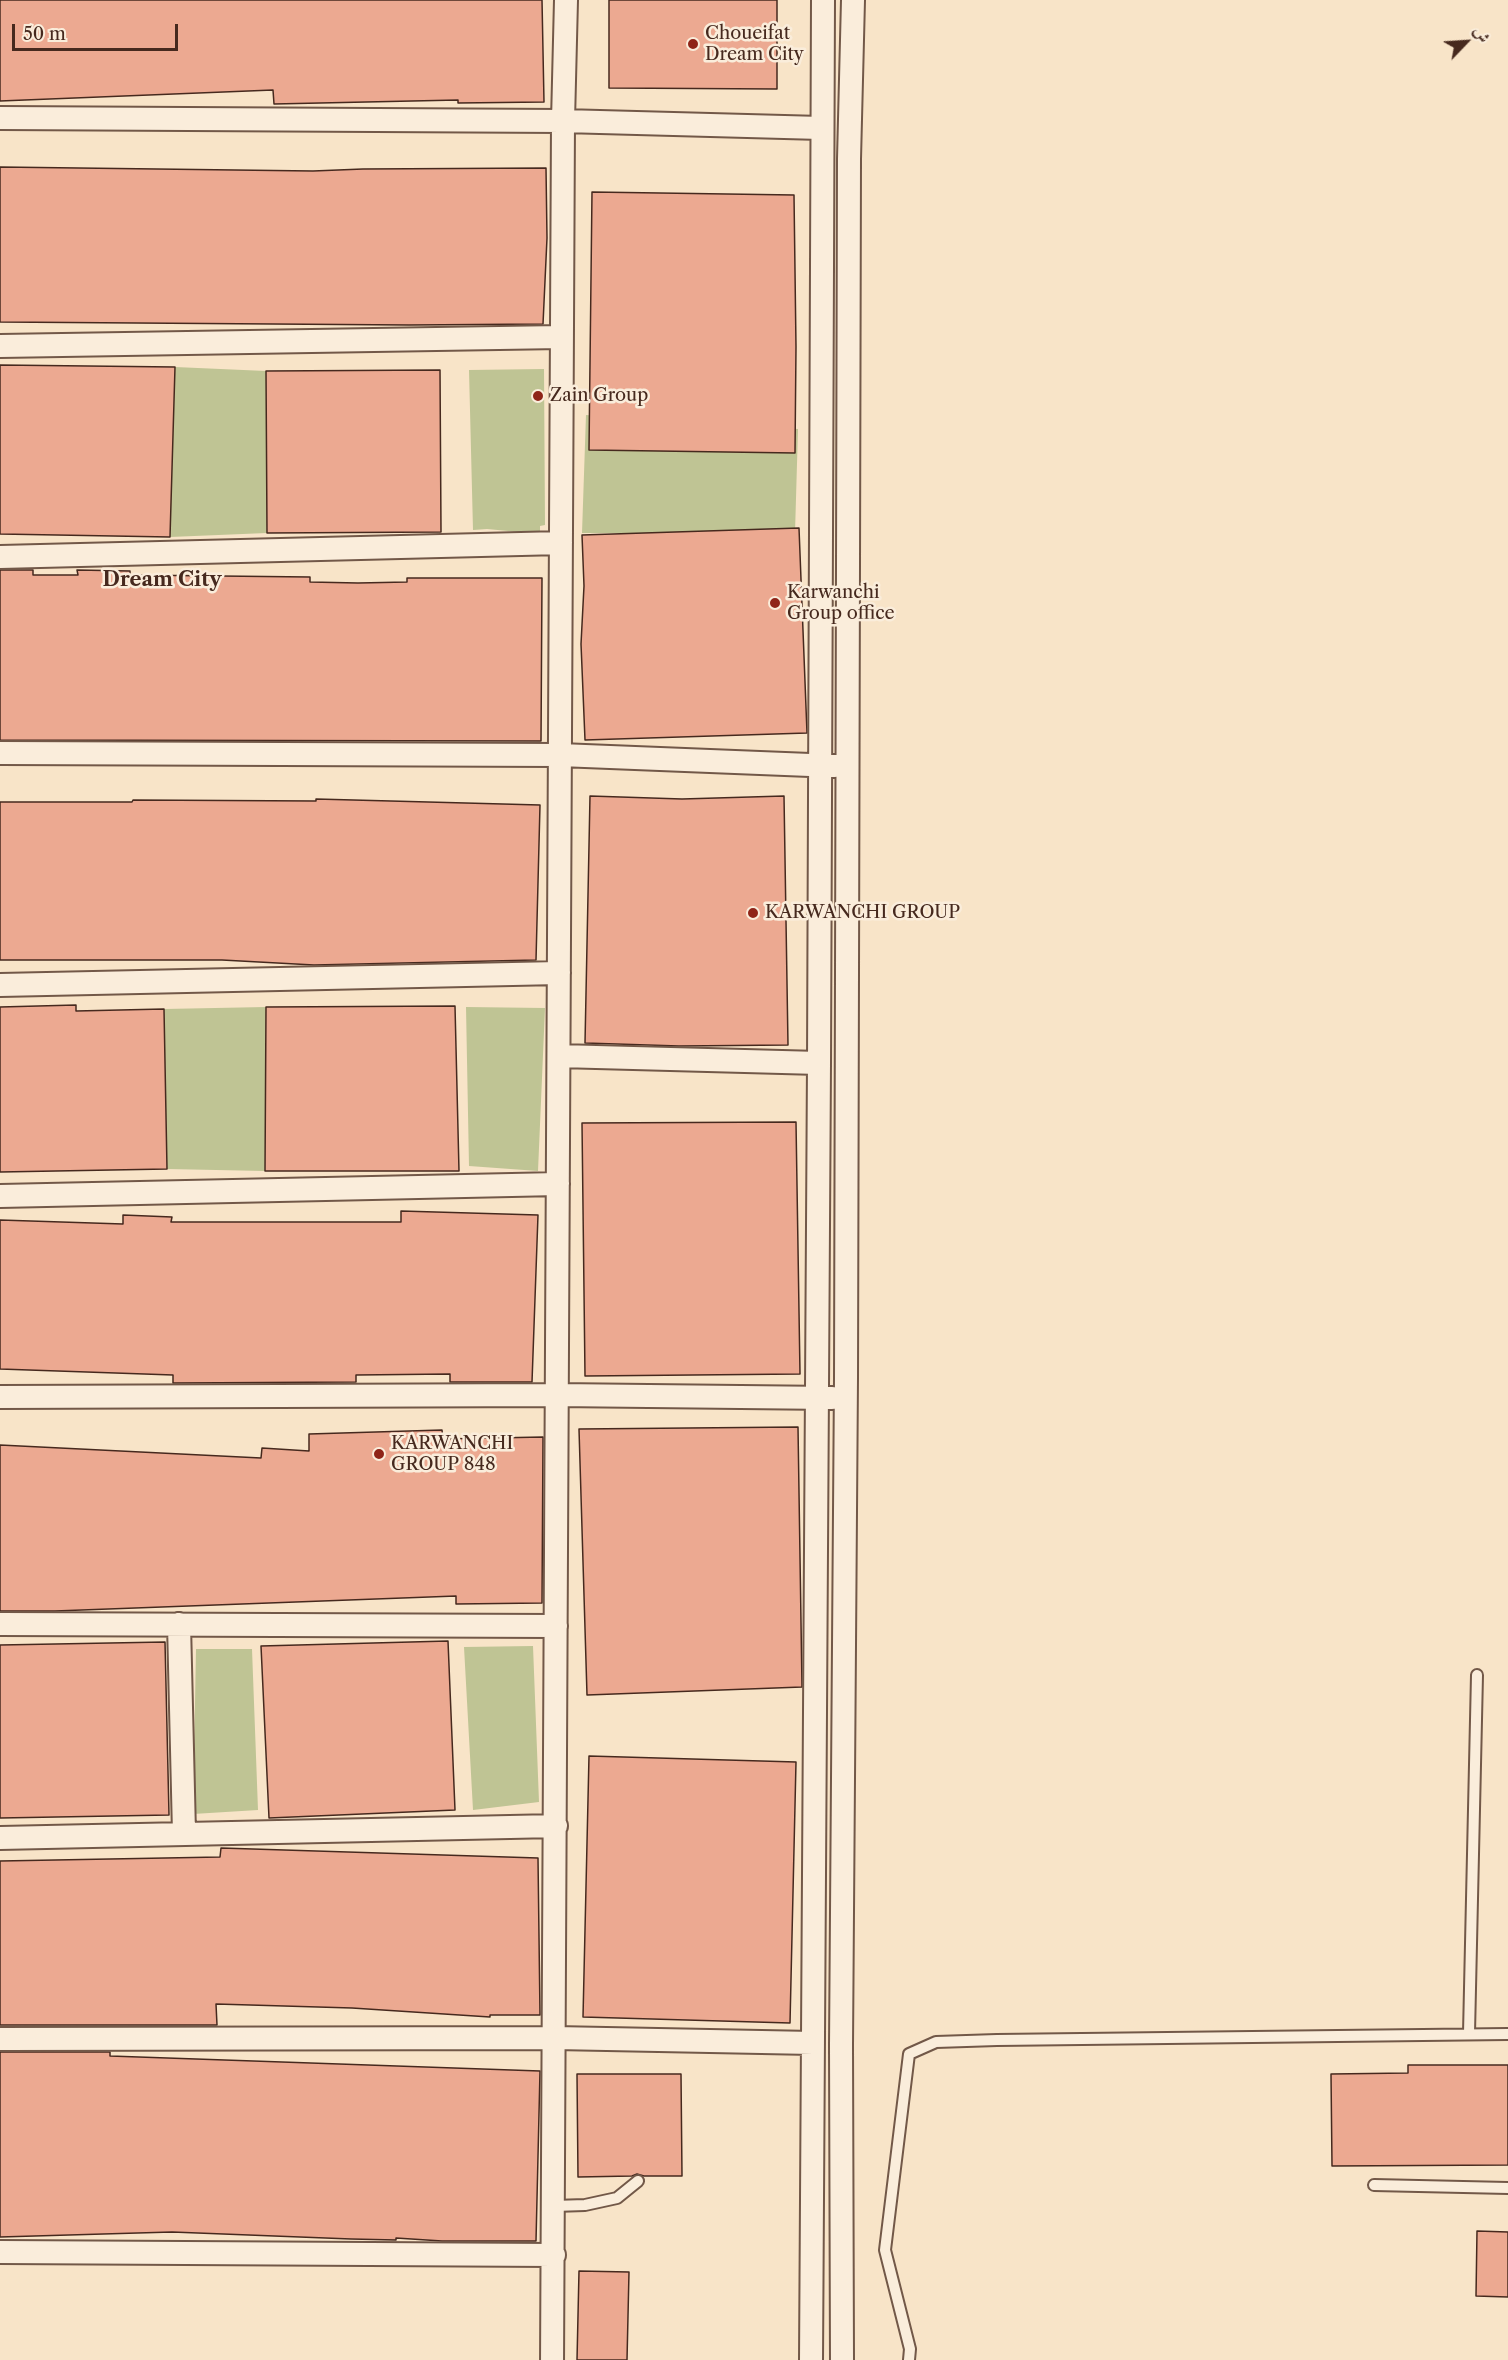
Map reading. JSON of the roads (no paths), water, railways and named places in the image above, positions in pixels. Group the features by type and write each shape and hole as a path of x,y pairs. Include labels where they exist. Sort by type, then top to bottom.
{"street":[{"path":"552,2360 562,121 566,0"},
{"path":"811,2360 819,1063 822,0"},
{"path":"842,2360 849,159 853,0"},
{"path":"0,118 562,121 821,128"},
{"path":"0,346 561,337"},
{"path":"821,421 848,420"},
{"path":"0,557 561,543"},
{"path":"0,753 560,755 848,766"},
{"path":"0,985 559,974"},
{"path":"559,1056 819,1063"},
{"path":"0,1196 558,1184"},
{"path":"0,1397 557,1395 846,1398"},
{"path":"0,1624 556,1626"},
{"path":"179,1624 184,1833"},
{"path":"0,1838 555,1826"},
{"path":"0,2039 555,2038 813,2043"},
{"path":"813,2111 841,2110"},
{"path":"0,2252 554,2255"}],"lane":[{"path":"1469,2033 1477,1675"},
{"path":"909,2360 910,2349 885,2250 909,2055 936,2042 1508,2034"},
{"path":"554,2206 585,2205 617,2198 638,2181"},
{"path":"1374,2185 1508,2188"}],"place":[{"name":"Choueifat Dream City","path":"693,44"},
{"name":"Zain Group","path":"538,396"},
{"name":"Karwanchi Group office","path":"775,603"},
{"name":"KARWANCHI GROUP","path":"753,913"},
{"name":"KARWANCHI GROUP 848","path":"379,1454"}],"district":[{"name":"Dream City","path":"162,580"}]}
